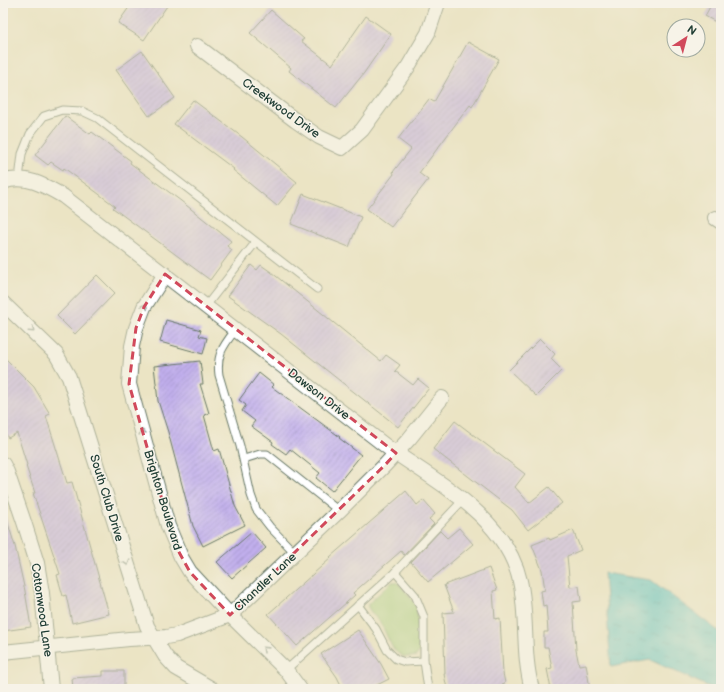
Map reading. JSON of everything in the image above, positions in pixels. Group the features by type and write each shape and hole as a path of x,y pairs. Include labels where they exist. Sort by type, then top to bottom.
{"street":[{"name":"Creekwood Drive","path":"197,46 296,121 319,137 342,148 362,130 408,67 428,33 438,3"},
{"name":"Dawson Drive","path":"3,182 19,179 30,180 63,196 396,453 462,500 490,524 500,537 516,565 520,580 523,597 528,671 532,689"},
{"name":"Brighton Boulevard","path":"165,274 144,307 136,328 132,346 129,384 168,526 175,545 190,572 230,615 286,670 300,689"},
{"name":"South Club Drive","path":"3,303 56,354 69,377 147,626 165,656 176,668 212,689"},
{"name":"Chandler Lane","path":"3,652 154,638 177,634 230,615 339,511 396,453 442,398"},
{"name":"Cottonwood Lane","path":"3,464 22,514 37,563 42,593 51,689"}],"lane":[{"path":"19,179 22,154 30,134 44,116 62,110 82,111 97,118 317,289"},
{"path":"206,306 256,242"},
{"path":"236,330 223,347 218,365 219,375 244,459 251,495 256,509 295,553"},
{"path":"244,459 260,454 267,454 339,511"},
{"path":"286,670 395,572 462,500"},
{"path":"395,572 415,595 424,617 424,661 428,689"},
{"path":"358,605 376,630 387,650 396,659 405,662 424,661"}],"highlighted area":[{"path":"165,274 379,440 396,453 230,615 190,572 175,545 129,384 136,328 144,307"}],"green space":[{"path":"392,582 396,582 401,586 417,608 419,652 416,656 408,657 397,652 389,641 380,622 368,607 368,604"}],"water":[{"path":"604,573 651,580 721,633 721,689 714,689 650,660 611,667"}],"building":[{"path":"132,3 169,3 144,40 118,23"},
{"path":"712,3 721,3 721,25 705,16"},
{"path":"271,10 304,39 301,41 332,65 366,16 391,34 364,73 336,108 289,71 291,68 250,33"},
{"path":"468,42 499,59 472,107 470,105 419,173 428,180 391,227 367,209 411,149 398,139 429,99 434,102"},
{"path":"142,51 175,98 149,116 116,70"},
{"path":"193,100 242,137 297,182 277,206 233,170 234,169 174,124"},
{"path":"65,116 90,134 92,132 131,161 130,163 231,241 227,246 232,250 210,280 113,208 115,206 64,168 63,170 51,162 48,165 35,155"},
{"path":"303,194 361,217 349,247 291,224"},
{"path":"251,265 257,270 261,265 271,272 381,361 386,355 400,365 395,371 413,385 418,379 429,388 398,427 281,334 228,296"},
{"path":"97,275 115,293 75,334 57,316"},
{"path":"166,320 201,330 199,336 207,338 203,354 160,342"},
{"path":"540,339 555,354 551,359 562,370 536,396 509,370"},
{"path":"3,356 34,387 50,414 46,416 67,483 72,482 109,614 72,623 66,595 63,596 57,575 60,574 33,493 35,493 17,433 8,438 3,429"},
{"path":"200,361 203,384 200,384 209,413 204,415 214,451 219,449 235,506 245,525 203,546 193,526 168,432 158,401 154,366"},
{"path":"259,373 274,385 272,387 340,437 339,438 361,455 332,491 316,478 320,473 290,449 286,454 272,444 273,442 251,426 255,421 242,411 246,405 239,400"},
{"path":"455,421 525,474 515,487 529,503 549,487 562,503 528,530 512,510 433,449"},
{"path":"406,491 417,505 423,500 435,514 429,519 434,524 404,555 401,551 353,593 355,595 297,646 268,614 331,558 330,557"},
{"path":"3,517 6,517 15,546 31,627 3,631"},
{"path":"459,528 473,544 428,582 411,562 440,531 447,538"},
{"path":"573,530 581,550 567,556 570,587 579,586 581,601 573,602 576,650 579,665 586,664 590,689 551,689 547,669 552,668 548,647 544,647 544,632 548,632 546,605 543,606 541,591 545,590 542,570 532,545 549,538 550,540"},
{"path":"252,532 266,548 232,578 217,562"},
{"path":"489,568 497,590 493,591 495,619 500,618 503,673 505,683 502,684 503,689 447,689 444,674 443,613 454,612 444,585"},
{"path":"358,630 381,664 389,679 369,689 343,689 337,677 321,654"},
{"path":"103,671 124,671 124,689 73,689 72,678 103,676"}]}
